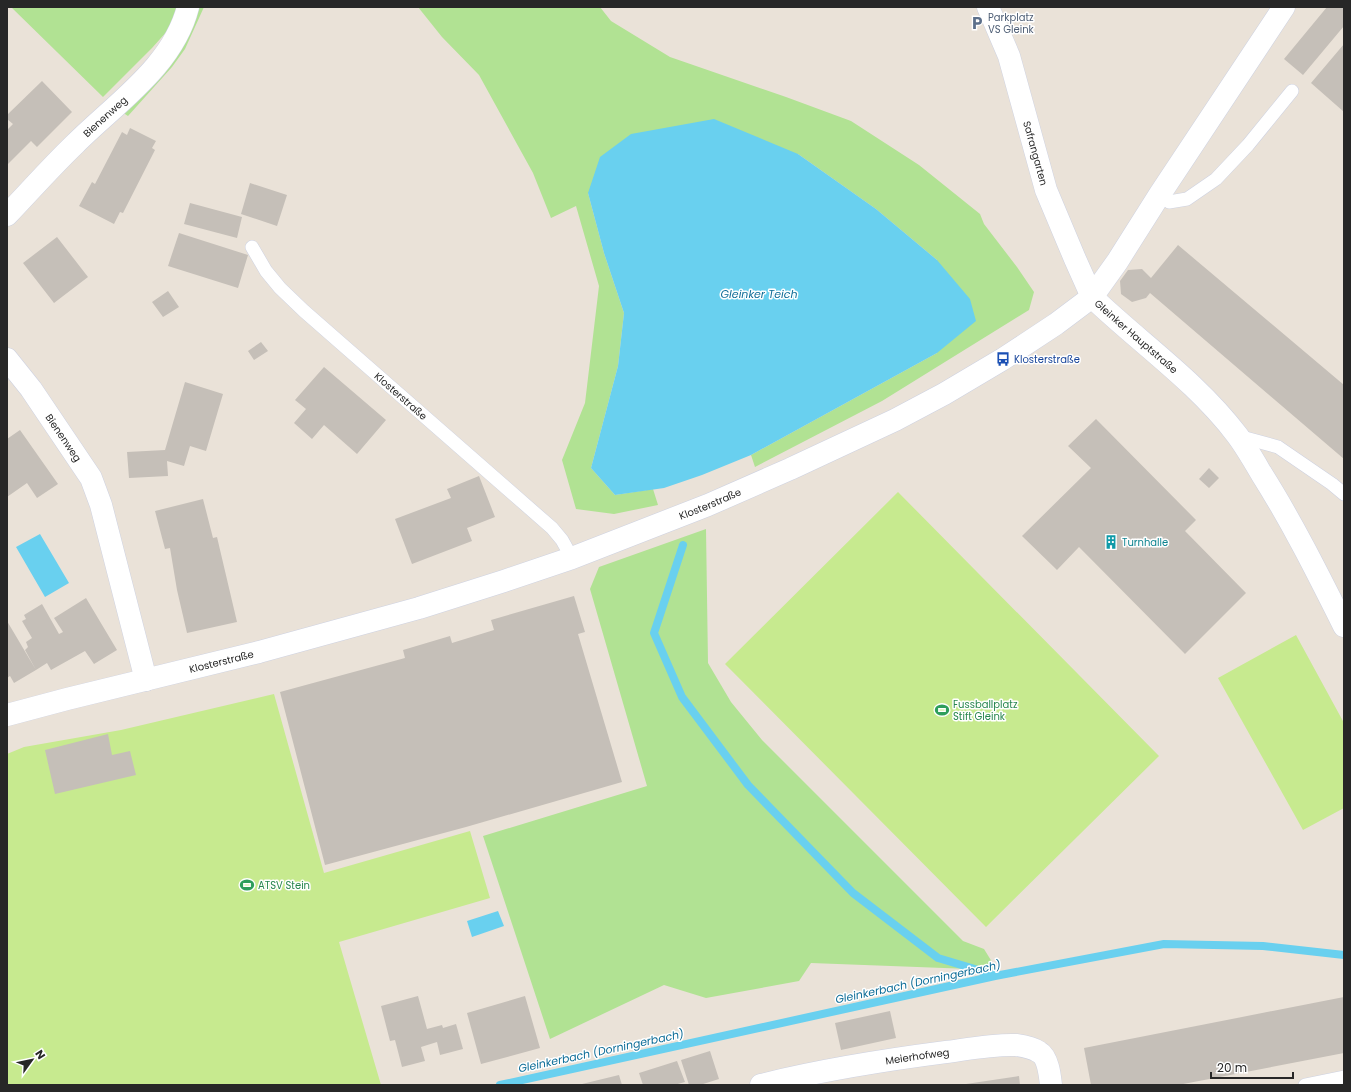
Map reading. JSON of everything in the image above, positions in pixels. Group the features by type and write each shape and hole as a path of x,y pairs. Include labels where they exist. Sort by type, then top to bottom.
{"street":[{"name":"Bienenweg","path":"7,215 75,144 139,84 161,60 175,39 188,7"},
{"name":"Safrangarten","path":"988,7 1009,56 1046,190 1074,259 1092,297"},
{"name":"Gleinker Hauptstraße","path":"1284,7 1114,266 1092,297 1193,387 1226,421 1238,436 1296,532 1344,626"},
{"name":"Klosterstraße","path":"7,715 67,698 258,652 419,608 572,558 708,505 895,420 944,394 1003,359 1056,324 1092,297"},
{"name":"Bienenweg","path":"7,359 31,389 91,478 101,505 146,680"},
{"name":"Meierhofweg","path":"761,1085 820,1072 920,1056 987,1047 1015,1045 1041,1052 1047,1063 1051,1085"}],"lane":[{"path":"1160,194 1169,202 1187,199 1216,179 1248,146 1292,90"},
{"name":"Klosterstraße","path":"252,247 266,271 280,288 304,311 552,528 562,540 572,558"},
{"path":"1238,436 1278,447 1344,494"},
{"path":"1305,1085 1344,1076"}],"green space":[{"path":"11,7 180,7 169,29 103,97"},
{"path":"198,7 204,7 185,49 172,67 128,116 122,112"},
{"path":"418,7 600,7 611,21 670,57 851,121 919,165 980,214 984,224 1034,292 1029,310 882,401 755,467 751,455 937,353 937,260 876,209 798,154 588,193 604,253 624,313 618,366 591,468 615,495 653,489 658,505 614,514 576,509 562,460 585,403 599,286 576,206 551,218 533,173 479,75 442,37"},
{"name":"Fussballplatz Stift Gleink","path":"898,492 1159,756 986,927 725,664"},
{"path":"706,529 708,663 731,702 762,740 963,941 984,949 997,970 811,963 799,981 706,998 664,985 550,1039 483,836 647,786 590,589 599,567"},
{"path":"1296,635 1344,723 1344,808 1303,830 1218,678"},
{"name":"ATSV Stein","path":"274,694 324,873 470,831 490,898 339,942 381,1085 7,1085 7,754 24,747 121,730"}],"water":[{"name":"Gleinker Teich","path":"714,119 798,154 876,209 937,260 970,299 976,321 937,353 751,455 702,475 664,488 615,495 591,468 618,366 624,313 604,253 588,193 600,157 631,134"},
{"path":"40,534 69,583 45,597 16,547"},
{"path":"498,911 504,926 472,937 467,921"}],"building":[{"path":"1327,7 1344,7 1344,26 1303,75 1284,59"},
{"path":"1344,44 1344,112 1311,83"},
{"path":"42,81 72,112 37,147 31,141 7,165 7,130 13,124 7,119 7,115"},
{"path":"130,128 156,141 152,148 155,150 123,213 120,212 114,224 79,206 92,182 95,184 122,132 127,135"},
{"path":"250,183 287,195 277,226 241,214"},
{"path":"190,203 242,217 237,238 184,224"},
{"path":"179,233 248,255 238,288 168,266"},
{"path":"57,237 88,277 54,303 23,263"},
{"path":"1178,245 1344,385 1344,459 1150,293 1146,298 1132,302 1121,294 1120,281 1128,270 1142,269 1151,278"},
{"path":"168,291 179,307 163,317 152,302"},
{"path":"261,342 268,351 254,360 248,351"},
{"path":"324,367 386,420 357,454 324,425 312,439 294,423 306,409 295,400"},
{"path":"185,382 223,394 206,451 190,446 184,466 167,461 168,476 129,478 127,452 165,450"},
{"name":"Turnhalle","path":"1096,419 1196,520 1185,531 1246,593 1185,654 1079,547 1057,570 1022,536 1091,468 1068,446"},
{"path":"20,430 58,484 37,498 27,483 7,497 7,439"},
{"path":"1209,468 1219,478 1209,488 1199,479"},
{"path":"479,476 495,517 467,528 472,541 412,564 395,519 451,498 447,489"},
{"path":"203,499 213,538 217,537 237,622 187,633 177,590 170,548 165,549 155,511"},
{"path":"574,596 585,632 578,634 622,782 466,827 325,865 280,692 405,658 403,650 450,636 452,643 494,630 491,620"},
{"path":"86,598 117,650 94,664 85,651 51,670 47,663 36,670 25,650 28,647 26,642 32,638 22,621 26,619 24,615 42,604 59,634 63,632 54,618"},
{"path":"7,621 36,670 14,683 10,676 7,678"},
{"path":"108,734 112,755 130,751 136,775 55,794 45,750"},
{"path":"418,996 427,1029 442,1025 443,1028 456,1024 463,1049 440,1055 437,1042 421,1047 425,1061 402,1067 395,1040 390,1041 381,1006"},
{"path":"525,996 540,1048 481,1064 467,1013"},
{"path":"1344,997 1344,1053 1178,1085 1091,1085 1084,1048"},
{"path":"890,1011 896,1038 841,1050 835,1023"},
{"path":"710,1051 719,1079 700,1085 689,1085 681,1060"},
{"path":"677,1061 685,1082 674,1085 643,1085 639,1073"},
{"path":"619,1075 622,1085 582,1085 582,1084"},
{"path":"1019,1076 1020,1085 966,1085 966,1084"}],"waterway":[{"path":"683,545 654,633 682,697 748,785 853,893 938,958 995,975"},
{"name":"Gleinkerbach (Dorningerbach)","path":"500,1085 995,976 1164,944 1263,946 1344,955"}],"place":[{"name":"Parkplatz VS Gleink","path":"977,23"},
{"name":"Klosterstraße","path":"1003,359"},
{"name":"Turnhalle","path":"1111,542"},
{"name":"Fussballplatz Stift Gleink","path":"942,710"},
{"name":"ATSV Stein","path":"247,885"}]}
